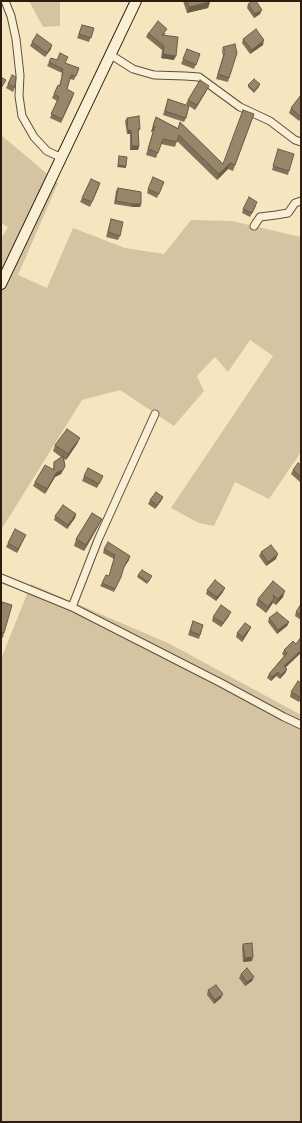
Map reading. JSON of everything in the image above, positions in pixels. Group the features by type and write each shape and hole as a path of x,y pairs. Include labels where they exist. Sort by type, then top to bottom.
{"main road":[{"path":"1,284 136,1"}],"street":[{"path":"5,1 11,16 17,46 20,75 19,96 22,116 34,137 47,151 62,158"},
{"path":"111,55 133,69 154,75 199,77 240,107 270,121 294,140 301,142"},
{"path":"254,226 260,217 288,212 295,203 301,201"},
{"path":"72,608 98,540 155,414"},
{"path":"1,578 72,608 222,683 301,725"}],"shaded area":[{"path":"29,1 60,1 60,26 43,27"},
{"path":"1,135 58,183 18,275 47,288 73,228 125,248 164,254 191,220 232,221 301,237 301,452 269,499 235,482 214,526 199,523 171,508 273,356 250,340 228,372 215,357 197,376 204,391 174,426 120,390 82,400 1,530 1,239 8,227 1,223"},
{"path":"31,584 170,644 301,715 301,1122 1,1122 1,659"}],"building":[{"path":"187,1 210,1 210,2 189,7"},
{"path":"256,1 262,10 255,14 248,4"},
{"path":"158,21 167,29 162,35 178,37 176,56 163,54 164,46 148,33"},
{"path":"82,25 94,28 91,38 79,34"},
{"path":"256,29 264,40 252,50 243,39"},
{"path":"37,34 52,45 47,53 32,42"},
{"path":"235,44 237,53 229,78 218,74 225,52 223,47"},
{"path":"187,49 200,54 196,65 183,59"},
{"path":"60,53 68,57 65,63 79,68 76,76 71,75 67,89 74,93 62,119 51,114 59,97 54,94 58,85 60,86 63,69 49,62 51,58 57,60"},
{"path":"12,75 16,77 15,87 8,84"},
{"path":"1,77 6,80 1,88"},
{"path":"254,79 260,84 254,91 248,85"},
{"path":"200,80 209,86 197,105 188,100"},
{"path":"301,95 301,117 291,108"},
{"path":"168,99 189,106 186,118 165,111"},
{"path":"243,110 254,114 235,165 230,163 219,174 179,135 177,142 163,139 158,153 148,149 155,126 153,126 156,117 178,129 180,122 223,164"},
{"path":"139,116 139,146 132,146 131,130 128,131 127,118"},
{"path":"278,149 294,154 289,171 273,166"},
{"path":"119,156 127,157 126,166 118,165"},
{"path":"153,177 164,182 159,194 148,189"},
{"path":"91,179 100,183 92,202 82,198"},
{"path":"118,188 141,192 141,204 116,201"},
{"path":"249,197 257,202 252,213 243,209"},
{"path":"111,219 123,222 120,236 108,232"},
{"path":"67,429 80,438 68,454 55,445"},
{"path":"63,456 65,466 63,470 56,473 47,489 35,482 45,465 54,470 54,462"},
{"path":"298,463 301,465 301,477 293,470"},
{"path":"88,468 103,476 99,484 84,476"},
{"path":"156,492 163,497 157,505 150,500"},
{"path":"63,505 76,514 68,525 55,516"},
{"path":"92,513 102,519 86,545 76,539"},
{"path":"15,529 26,535 18,549 8,543"},
{"path":"108,542 130,556 115,589 102,583 106,575 109,576 115,555 104,549"},
{"path":"271,545 278,554 268,562 261,552"},
{"path":"142,570 152,576 148,582 138,575"},
{"path":"215,580 225,588 217,597 207,590"},
{"path":"273,581 285,591 278,599 273,595 274,598 268,607 258,599"},
{"path":"2,602 12,605 4,633 1,632"},
{"path":"301,604 301,615 296,612"},
{"path":"221,605 231,612 223,623 213,617"},
{"path":"277,612 289,622 278,630 269,618"},
{"path":"193,621 203,625 200,635 190,631"},
{"path":"245,623 251,627 243,637 237,633"},
{"path":"301,637 301,650 284,666 287,669 281,675 278,672 272,677 269,674 287,653 284,650 293,641 296,644"},
{"path":"298,681 301,683 301,698 291,692"},
{"path":"252,943 253,957 245,958 243,944"},
{"path":"247,968 254,977 247,982 241,974"},
{"path":"216,985 223,994 215,1000 208,990"}]}
